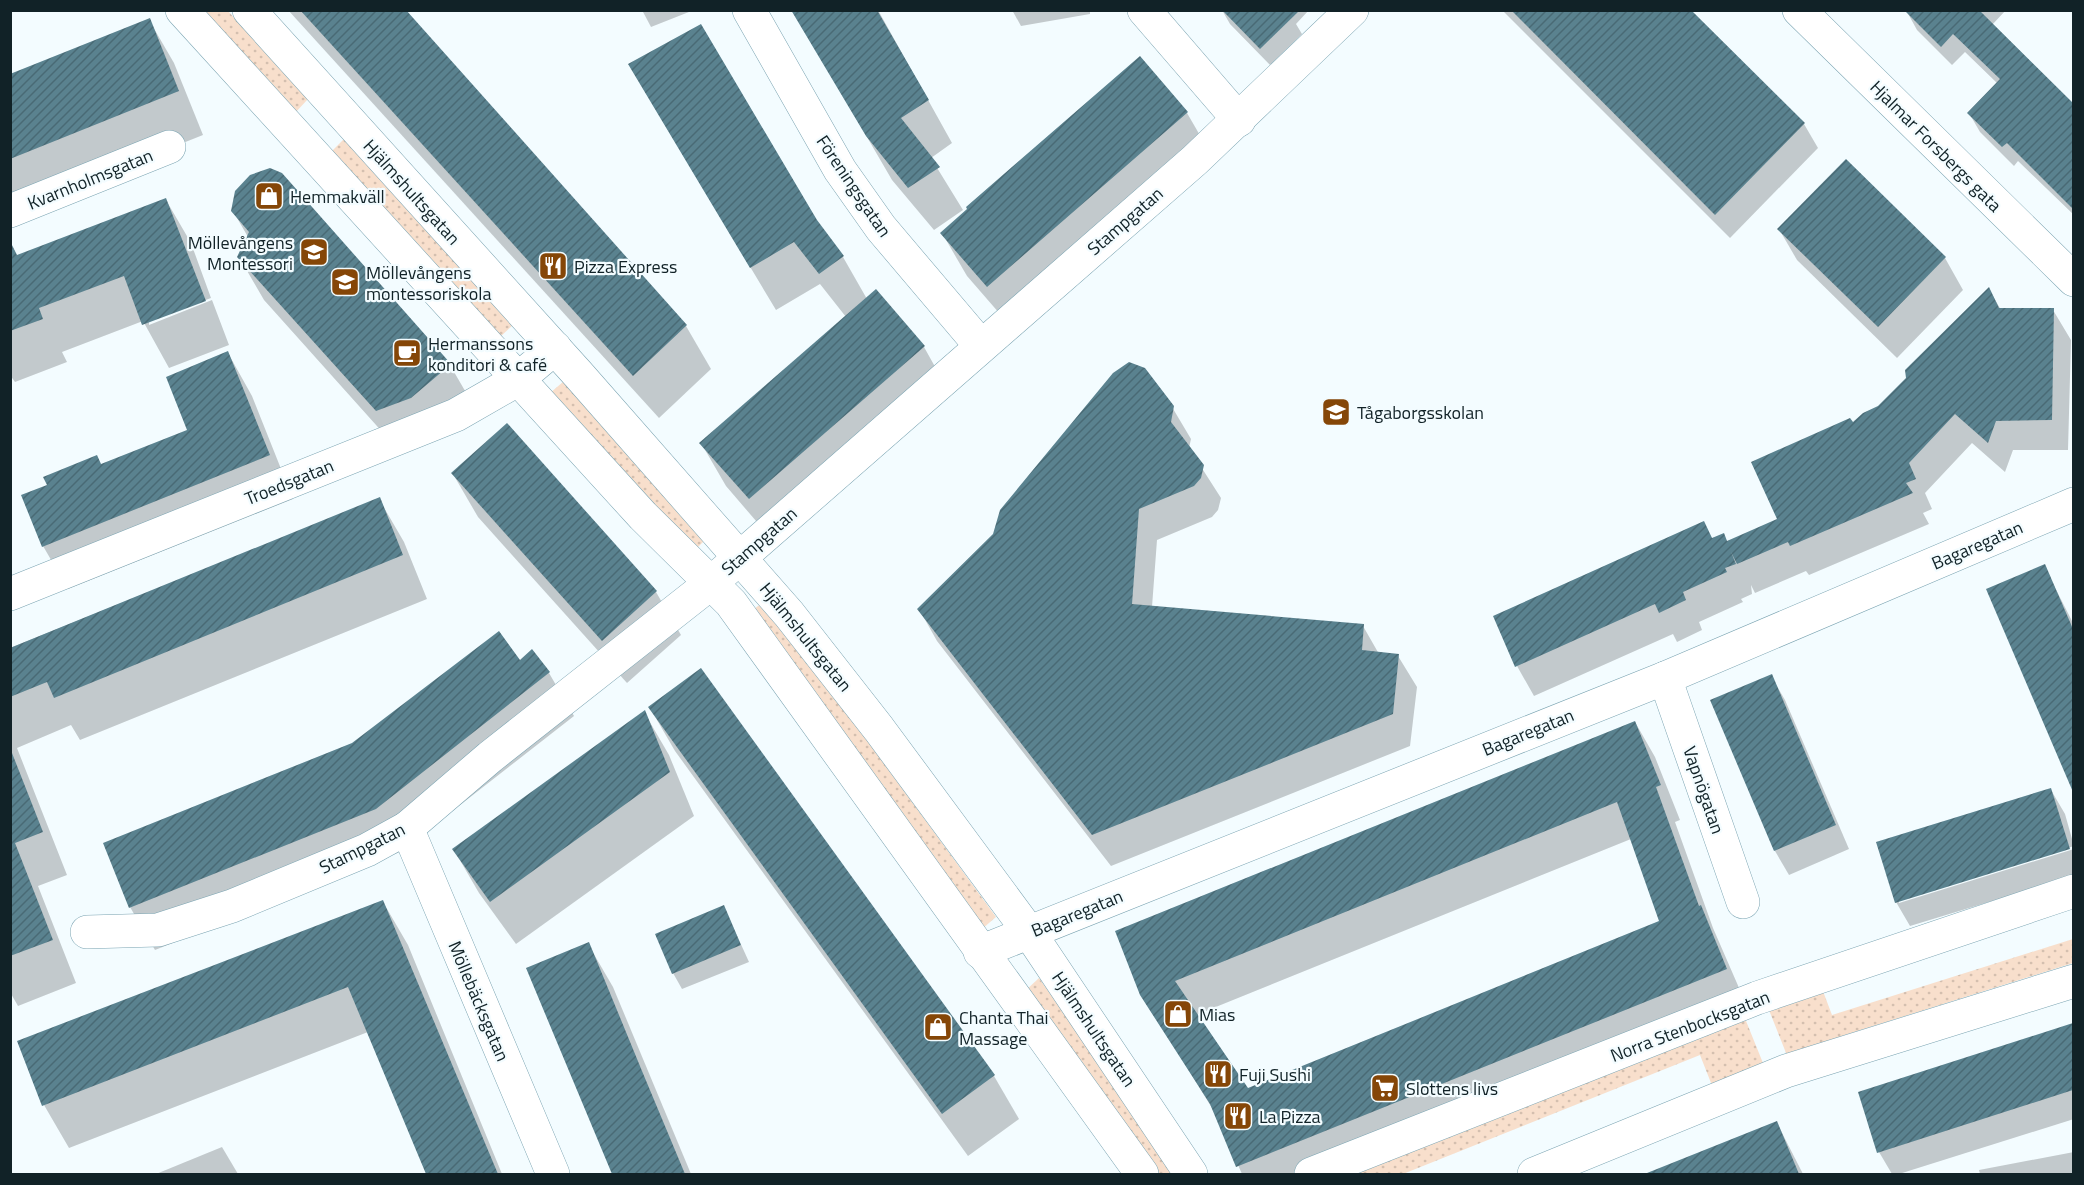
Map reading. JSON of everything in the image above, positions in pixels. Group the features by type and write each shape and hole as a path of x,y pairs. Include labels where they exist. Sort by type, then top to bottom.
{"street":[{"name":"Hjälmshultsgatan","path":"182,10 517,380 643,516 731,603 1142,1174"},
{"name":"Hjälmshultsgatan","path":"249,10 555,348 789,614 879,729 1029,932 1191,1174"},
{"name":"Föreningsgatan","path":"749,10 840,170 881,228 981,346"},
{"path":"1144,10 1239,120"},
{"name":"Stampgatan","path":"87,932 158,930 169,927 232,906 367,850 406,828 490,757 740,558 1239,120 1352,10"},
{"name":"Hjalmar Forsbergs gata","path":"1799,10 2073,280"},
{"path":"306,147 343,116"},
{"name":"Kvarnholmsgatan","path":"10,211 169,147"},
{"name":"Troedsgatan","path":"10,594 456,415 517,380 555,348"},
{"name":"Bagaregatan","path":"980,952 1665,678 2073,504"},
{"name":"Vapnögatan","path":"1665,678 1743,902"},
{"name":"Möllebäcksgatan","path":"406,828 553,1174"},
{"name":"Norra Stenbocksgatan","path":"1311,1174 1757,998 2073,891"},
{"path":"1534,1174 1786,1071 2073,981"}],"shaded area":[{"path":"202,11 228,11 308,99 295,113"},
{"path":"344,139 514,324 500,337 331,152"},
{"path":"564,381 704,541 698,547 685,540 549,394"},
{"path":"762,603 772,610 996,917 982,929 754,609"},
{"path":"2073,939 2073,963 1845,1035 1788,1058 1767,1005 1821,986 1832,1015"},
{"path":"1039,978 1177,1173 1156,1174 1024,992"},
{"path":"1744,1016 1765,1068 1713,1088 1700,1055 1403,1174 1349,1174"}],"building":[{"path":"300,10 406,10 687,325 633,376"},
{"path":"791,10 877,10 929,100 901,118 940,167 908,188 866,136"},
{"path":"1222,10 1300,10 1260,49"},
{"path":"1511,10 1691,10 1805,123 1715,215"},
{"path":"1904,10 1979,10 2073,103 2073,209 2007,143 2002,147 1967,113 2000,79 1953,34 1941,47"},
{"path":"150,18 179,91 10,159 10,74"},
{"path":"701,24 817,220 844,256 819,274 794,242 750,268 628,64"},
{"path":"1140,56 1188,112 987,287 940,233 967,209 966,207"},
{"path":"1846,159 1946,257 1878,327 1777,229"},
{"path":"270,168 282,173 451,364 411,398 376,411 237,257 249,232 231,211 235,191 250,175"},
{"path":"166,198 206,301 142,325 124,276 39,308 43,319 10,331 10,241 17,255"},
{"path":"1989,287 1999,308 2054,308 2052,420 1996,421 1988,443 1955,414 1909,463 1916,479 1906,483 1913,493 1790,546 1788,542 1737,564 1731,552 1736,564 1725,568 1727,572 1683,592 1686,600 1659,613 1655,604 1515,667 1493,616 1704,521 1712,538 1724,533 1727,541 1777,519 1751,462 1850,418 1853,422 1863,413 1878,406 1906,378 1905,370"},
{"path":"876,289 925,346 749,499 699,443"},
{"path":"228,351 270,455 42,547 21,495 47,485 43,477 97,455 101,464 187,430 166,377"},
{"path":"1129,362 1145,368 1174,406 1171,422 1204,465 1201,478 1194,486 1139,509 1132,604 1364,624 1362,650 1399,654 1393,714 1092,835 917,609 993,534 1000,510 1113,373"},
{"path":"507,423 657,591 602,641 451,473"},
{"path":"380,497 403,555 54,698 47,682 10,697 10,648"},
{"path":"2045,564 2073,629 2073,792 1986,589"},
{"path":"499,631 520,660 532,649 550,672 376,809 129,908 103,843 352,743"},
{"path":"701,668 995,1075 942,1114 648,707"},
{"path":"1772,674 1836,825 1774,851 1710,700"},
{"path":"645,710 670,772 490,902 452,849"},
{"path":"1635,721 1661,785 1656,787 1699,906 1701,905 1727,969 1236,1167 1210,1104 1140,995 1115,931","holes":["1617,802 1659,921 1248,1088 1175,981"]},
{"path":"12,753 43,832 15,843 53,940 10,956"},
{"path":"2051,788 2070,849 1895,903 1876,842"},
{"path":"383,900 498,1174 426,1174 348,987 42,1106 17,1041"},
{"path":"724,905 741,945 672,974 655,934"},
{"path":"589,942 685,1174 612,1174 526,968"},
{"path":"2073,1023 2073,1090 1877,1153 1858,1092"},
{"path":"1777,1121 1799,1174 1647,1173"}],"place":[{"name":"Hemmakväll","path":"269,196"},
{"name":"Möllevångens Montessori","path":"314,252"},
{"name":"Pizza Express","path":"553,266"},
{"name":"Möllevångens montessoriskola","path":"345,282"},
{"name":"Hermanssons konditori & café","path":"407,353"},
{"name":"Tågaborgsskolan","path":"1336,412"},
{"name":"Mias","path":"1178,1014"},
{"name":"Chanta Thai Massage","path":"938,1027"},
{"name":"Fuji Sushi","path":"1218,1074"},
{"name":"Slottens livs","path":"1385,1088"},
{"name":"La Pizza","path":"1238,1116"}]}
